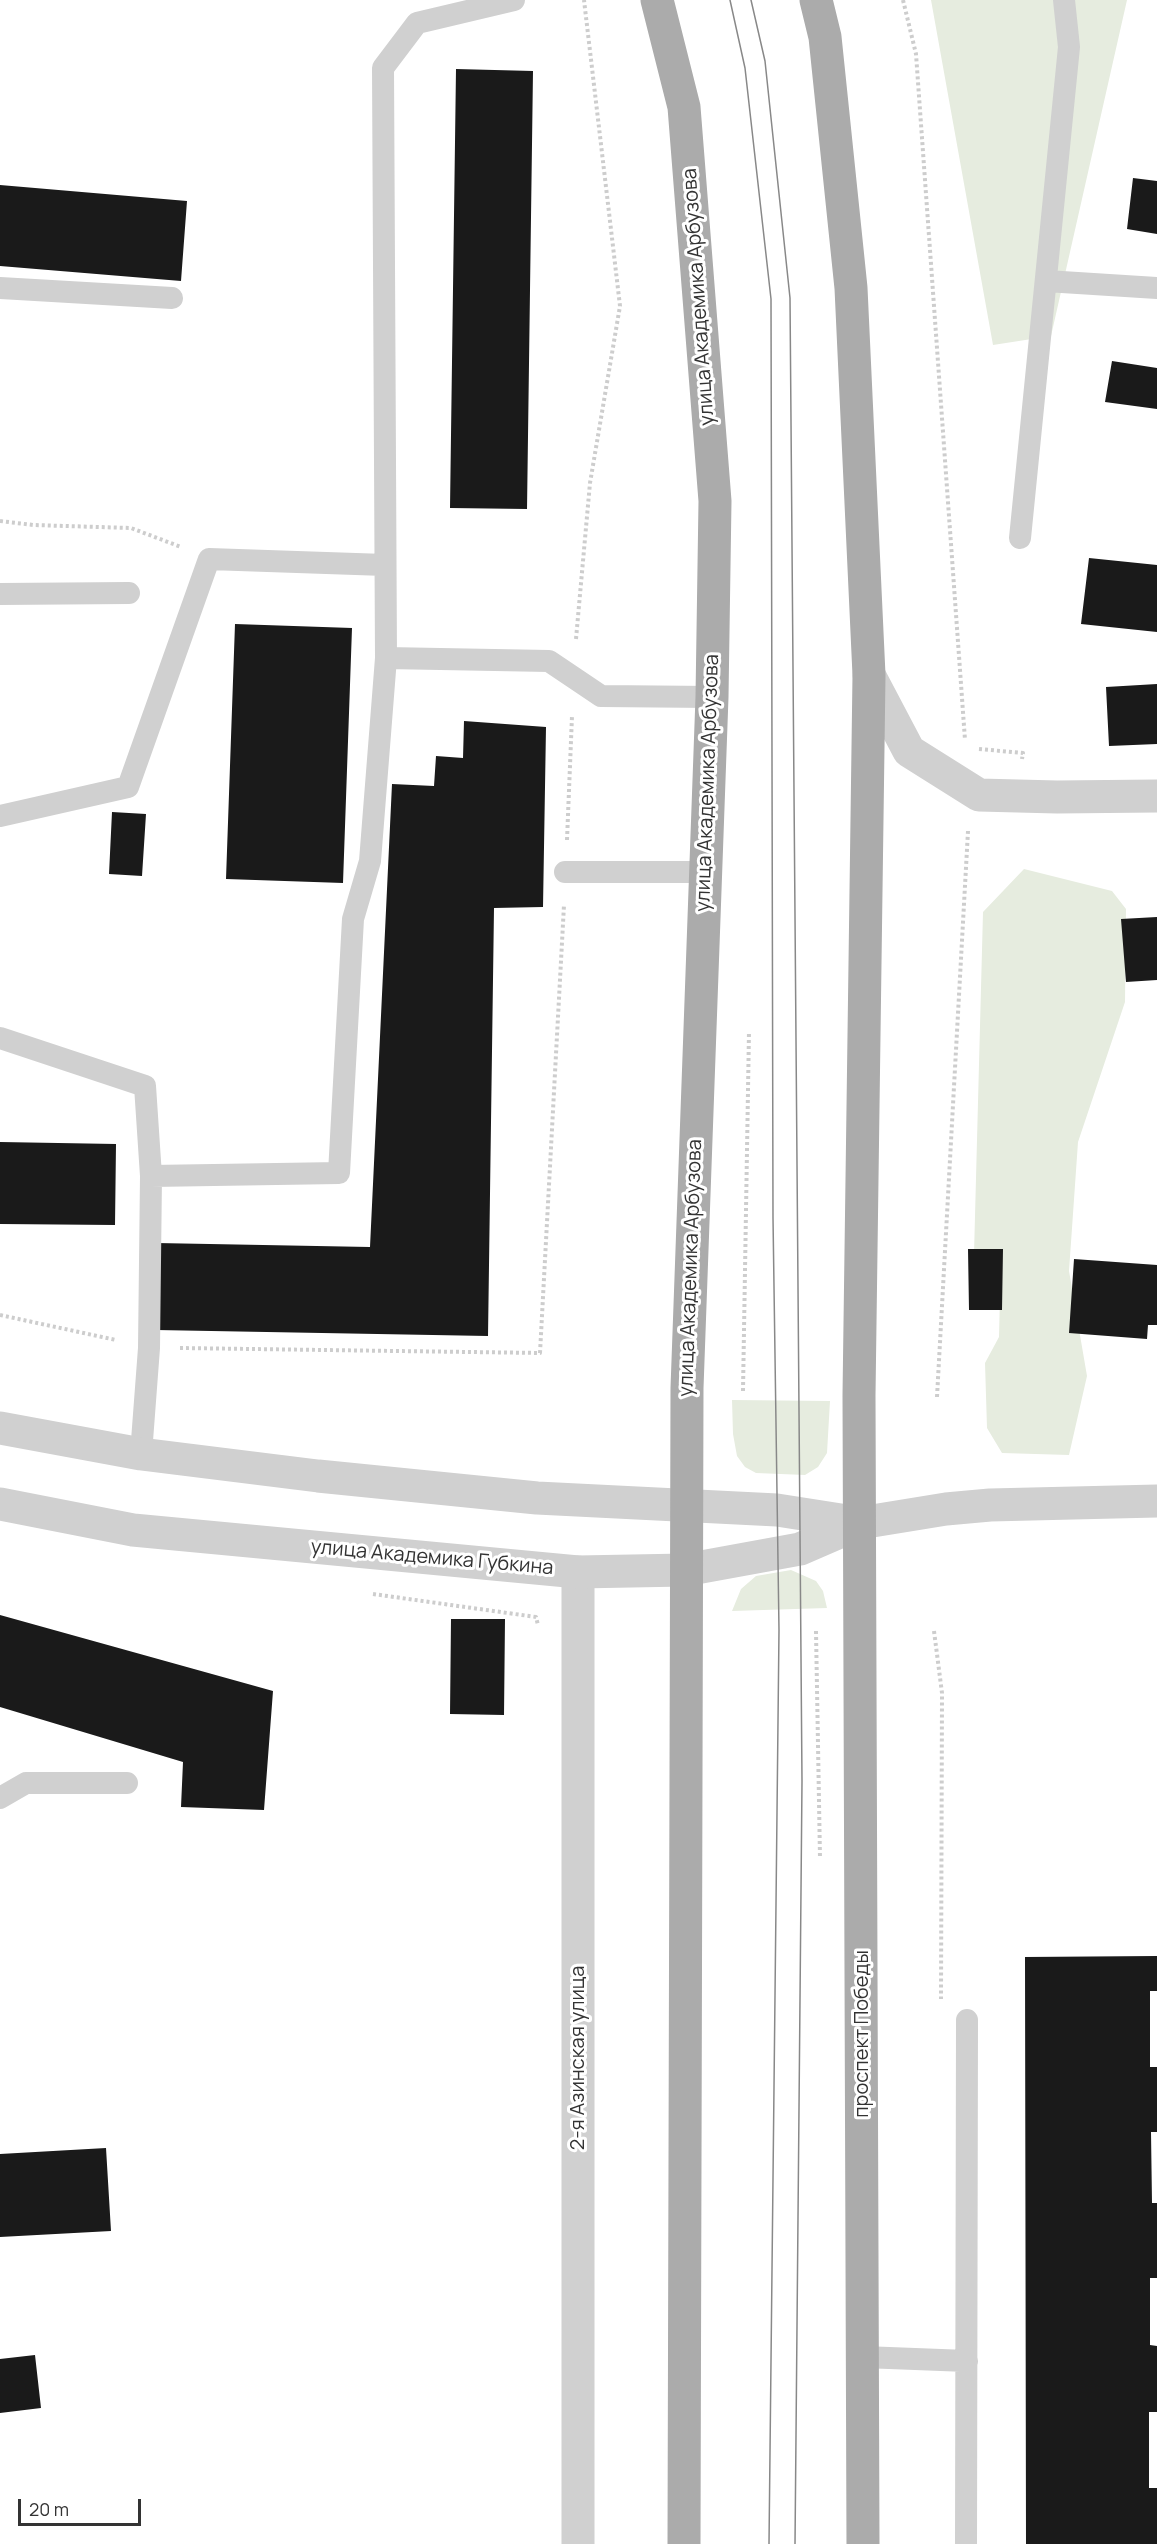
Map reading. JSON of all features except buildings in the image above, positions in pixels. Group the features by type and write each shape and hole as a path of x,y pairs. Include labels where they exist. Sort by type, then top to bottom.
{"main road":[{"name":"улица Академика Арбузова","path":"657,0 684,107 715,501 712,697 687,1378 685,1570"},
{"path":"816,0 825,37 851,288 869,675 859,1395 860,1523"},
{"name":"проспект Победы","path":"860,1523 863,2544"},
{"path":"684,2544 687,2109 685,1570"}],"street":[{"path":"869,675 909,751 979,795 1157,796"},
{"name":"улица Академика Губкина","path":"0,1428 141,1454 318,1476 537,1498 686,1504 801,1512 860,1523"},
{"name":"улица Академика Губкина","path":"0,1504 133,1530 578,1572 685,1570 800,1549 860,1523 990,1504 1157,1501"},
{"name":"2-я Азинская улица","path":"578,1572 578,2544"}],"lane":[{"path":"151,1176 339,1173 353,919 370,861 386,658 382,68 417,23 450,7 514,0"},
{"path":"1020,538 1068,46 1064,0"},
{"path":"1046,281 1157,288"},
{"path":"0,288 172,298"},
{"path":"0,816 128,787 209,559 385,565"},
{"path":"0,594 129,593"},
{"path":"386,658 549,661 601,696 712,697"},
{"path":"565,872 706,872"},
{"path":"0,1038 145,1086 151,1176 149,1348 141,1454"},
{"path":"0,1798 26,1783 127,1783"},
{"path":"966,2544 967,2020"},
{"path":"863,2357 967,2361"}],"path":[{"path":"903,0 916,54 968,789 968,850 937,1397"},
{"path":"0,521 33,525 131,528 209,559"},
{"path":"743,1391 749,1031"},
{"path":"0,1315 149,1348 540,1353"},
{"path":"816,1631 820,1867"}],"shaded area":[{"path":"931,0 1127,0 1051,336 993,345"},
{"path":"1024,869 1112,891 1126,909 1125,1002 1078,1142 1069,1271 1087,1376 1069,1455 1002,1453 987,1428 985,1363 999,1337 1001,1255 974,1254 983,912"},
{"path":"732,1400 830,1401 827,1453 818,1467 805,1475 756,1473 745,1467 737,1456 733,1434"},
{"path":"791,1570 816,1581 823,1591 827,1608 732,1611 741,1589 756,1576"}],"tram line":[{"path":"730,0 745,68 771,299 773,1218 779,1630 769,2544"},
{"path":"751,0 765,61 790,298 802,1781 795,2544"}]}
